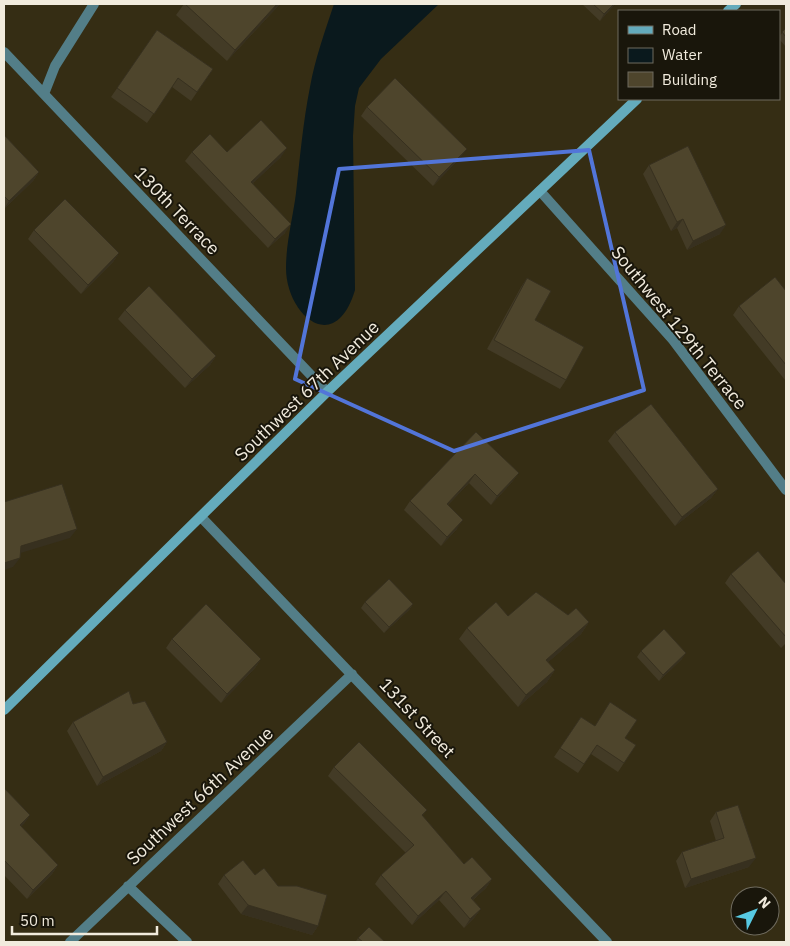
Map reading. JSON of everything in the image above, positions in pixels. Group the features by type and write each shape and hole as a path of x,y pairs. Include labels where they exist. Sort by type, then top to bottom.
{"main road":[{"name":"Southwest 67th Avenue","path":"4,710 327,392 635,100"}],"street":[{"path":"44,94 55,66 94,4"},
{"name":"130th Terrace","path":"4,52 327,392"},
{"name":"Southwest 129th Terrace","path":"540,191 679,347 786,490"},
{"name":"131st Street","path":"201,516 607,942"},
{"name":"Southwest 66th Avenue","path":"70,942 352,674"},
{"path":"128,886 187,942"}],"highlighted area":[{"path":"589,150 644,390 454,451 295,379 339,169"}],"water":[{"path":"334,4 439,4 381,59 359,88 355,106 353,136 355,290 346,310 336,321 324,325 313,322 294,301 288,285 286,268 287,249 312,77"}],"building":[{"path":"185,4 277,4 235,50"},
{"path":"593,4 614,4 604,14"},
{"path":"786,28 786,37 782,32"},
{"path":"157,30 213,69 197,92 178,78 154,114 117,88"},
{"path":"395,78 467,149 439,177 367,107"},
{"path":"261,120 287,148 251,182 291,224 275,239 192,152 210,134 227,152"},
{"path":"4,135 39,172 9,201 4,196"},
{"path":"688,146 726,225 693,241 683,219 677,222 649,165"},
{"path":"65,199 119,253 88,285 34,230"},
{"path":"775,277 786,291 786,365 739,306"},
{"path":"527,278 551,291 535,320 584,347 566,380 494,340"},
{"path":"149,286 216,356 192,379 125,310"},
{"path":"651,404 718,489 682,517 615,432"},
{"path":"476,432 519,473 497,496 475,474 447,504 463,520 447,537 410,501"},
{"path":"62,484 77,529 21,546 20,558 4,563 4,502"},
{"path":"758,551 786,584 786,637 731,574"},
{"path":"389,579 413,604 389,627 365,602"},
{"path":"536,592 568,615 576,608 589,622 546,660 555,670 526,695 467,628 496,602 508,616"},
{"path":"206,604 261,659 227,694 172,639"},
{"path":"664,629 686,653 663,675 641,651"},
{"path":"129,691 133,704 145,701 167,742 103,777 73,722"},
{"path":"610,702 637,720 625,738 636,745 624,763 597,745 584,764 560,748 581,717 595,726"},
{"path":"359,742 427,810 422,815 464,864 472,857 492,879 471,898 481,909 470,919 446,891 418,916 381,875 414,845 334,767"},
{"path":"4,788 30,815 20,825 58,865 33,890 4,860"},
{"path":"738,805 756,858 691,879 682,852 724,838 716,812"},
{"path":"243,860 255,875 264,868 278,886 297,886 327,895 318,926 248,905 224,875"},
{"path":"369,927 385,942 363,942 358,938"}]}
